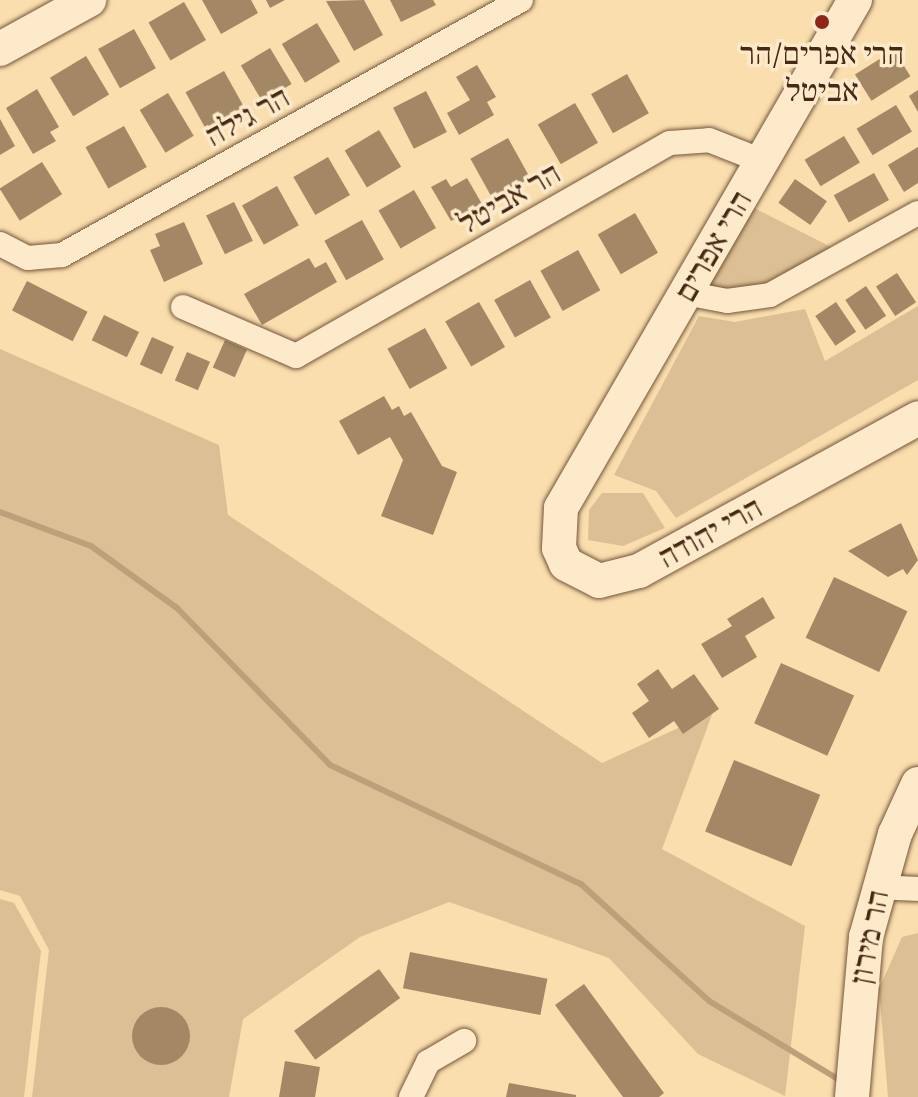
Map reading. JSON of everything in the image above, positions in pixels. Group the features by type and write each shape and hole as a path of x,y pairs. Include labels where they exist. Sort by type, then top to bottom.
{"street":[{"path":"0,49 89,0"},
{"name":"הר גילה","path":"0,244 28,258 62,255 521,0"},
{"name":"הרי אפרים","path":"569,492 855,0"},
{"name":"הר אביטל","path":"183,307 296,356 670,143 709,140 762,161"},
{"path":"685,293 727,301 770,295 918,213"},
{"name":"הרי יהודה","path":"569,492 556,530 566,564 599,581 620,578 918,418"},
{"name":"הר מירון","path":"852,1097 860,972 877,887 918,784"},
{"path":"877,887 918,889"},
{"path":"411,1097 428,1062 464,1041"}],"shaded area":[{"path":"754,208 837,250 781,279 741,291 700,287"},
{"path":"918,306 918,380 676,518 656,491 614,475 699,316 735,322 805,309 825,361"},
{"path":"0,349 219,445 228,515 602,763 713,712 662,849 805,926 785,1096 698,1054 609,958 449,902 360,937 243,1019 229,1097 32,1097 49,950 20,896 0,890"},
{"path":"602,493 643,493 665,528 623,546 588,540 589,510"},
{"path":"0,899 14,903 41,951 24,1097 0,1097"},
{"path":"918,933 918,1097 888,1097 879,989 902,937"}],"building":[{"path":"202,0 251,0 258,13 221,34"},
{"path":"266,0 285,0 270,8"},
{"path":"364,0 383,35 354,51 326,1"},
{"path":"390,0 433,0 436,5 401,22"},
{"path":"184,2 206,40 170,61 148,22"},
{"path":"317,23 340,62 305,83 282,44"},
{"path":"134,29 156,68 120,88 98,49"},
{"path":"270,48 292,84 262,102 241,66"},
{"path":"894,50 910,76 871,101 855,74"},
{"path":"86,56 109,95 73,116 50,78"},
{"path":"477,65 496,97 487,102 494,115 459,135 447,113 470,100 456,77"},
{"path":"224,71 247,112 208,133 186,92"},
{"path":"627,74 649,113 613,133 591,94"},
{"path":"37,89 59,127 50,132 56,141 33,154 6,108"},
{"path":"918,90 918,112 909,96"},
{"path":"426,91 447,132 414,149 393,108"},
{"path":"168,93 194,136 165,153 140,110"},
{"path":"575,103 598,143 561,164 538,125"},
{"path":"896,105 912,132 873,155 857,129"},
{"path":"0,119 15,146 0,155"},
{"path":"124,126 147,167 108,188 86,147"},
{"path":"379,130 401,167 367,187 345,151"},
{"path":"844,136 860,163 821,186 805,160"},
{"path":"508,138 530,178 493,199 470,159"},
{"path":"918,147 918,183 904,192 888,165"},
{"path":"328,157 350,195 315,215 293,177"},
{"path":"42,162 62,194 20,221 0,188"},
{"path":"874,173 889,200 849,222 834,195"},
{"path":"467,178 482,204 451,221 431,187 446,179 451,187"},
{"path":"795,179 827,201 810,225 778,203"},
{"path":"277,186 299,225 264,245 242,205"},
{"path":"414,190 436,228 400,249 378,211"},
{"path":"234,202 253,241 225,254 206,216"},
{"path":"635,213 658,253 621,274 598,234"},
{"path":"362,220 384,259 346,280 324,241"},
{"path":"184,222 203,264 164,282 150,250 160,246 155,234"},
{"path":"578,250 600,290 563,311 540,271"},
{"path":"309,258 315,268 326,262 337,282 262,325 244,294"},
{"path":"897,273 916,302 895,316 876,287"},
{"path":"530,280 551,318 515,337 494,300"},
{"path":"27,281 88,312 73,341 12,310"},
{"path":"866,286 886,316 865,330 845,300"},
{"path":"479,302 505,347 471,367 445,322"},
{"path":"836,302 856,332 835,346 815,316"},
{"path":"104,315 139,332 127,357 92,340"},
{"path":"425,328 447,368 410,389 387,349"},
{"path":"152,337 174,347 162,374 140,364"},
{"path":"225,340 247,350 235,377 213,367"},
{"path":"187,352 210,362 198,390 175,381"},
{"path":"384,396 392,410 399,406 404,416 411,412 442,466 457,472 433,535 381,516 403,460 390,437 358,455 339,421"},
{"path":"901,523 918,560 907,575 903,569 888,577 848,551"},
{"path":"834,577 907,611 879,672 806,638"},
{"path":"763,597 775,618 745,636 757,657 722,678 701,644 732,626 727,619"},
{"path":"781,663 854,696 827,756 754,723"},
{"path":"658,669 672,689 694,674 719,709 683,734 674,721 649,738 632,713 649,701 637,684"},
{"path":"734,760 820,795 791,866 705,831"},
{"path":"410,952 547,979 540,1015 403,988"},
{"path":"379,969 400,998 315,1060 294,1031"},
{"path":"584,984 664,1093 659,1097 623,1097 555,1005"},
{"path":"161,1007 182,1015 190,1036 182,1057 161,1065 140,1057 132,1036 140,1015"},
{"path":"285,1061 320,1067 315,1097 279,1097"},
{"path":"509,1083 576,1095 576,1097 506,1097"}],"waterway":[{"path":"0,512 91,546 177,608 330,765 581,884 709,1001 841,1081"}],"place":[{"name":"הרי אפרים/הר אביטל","path":"822,22"}]}
